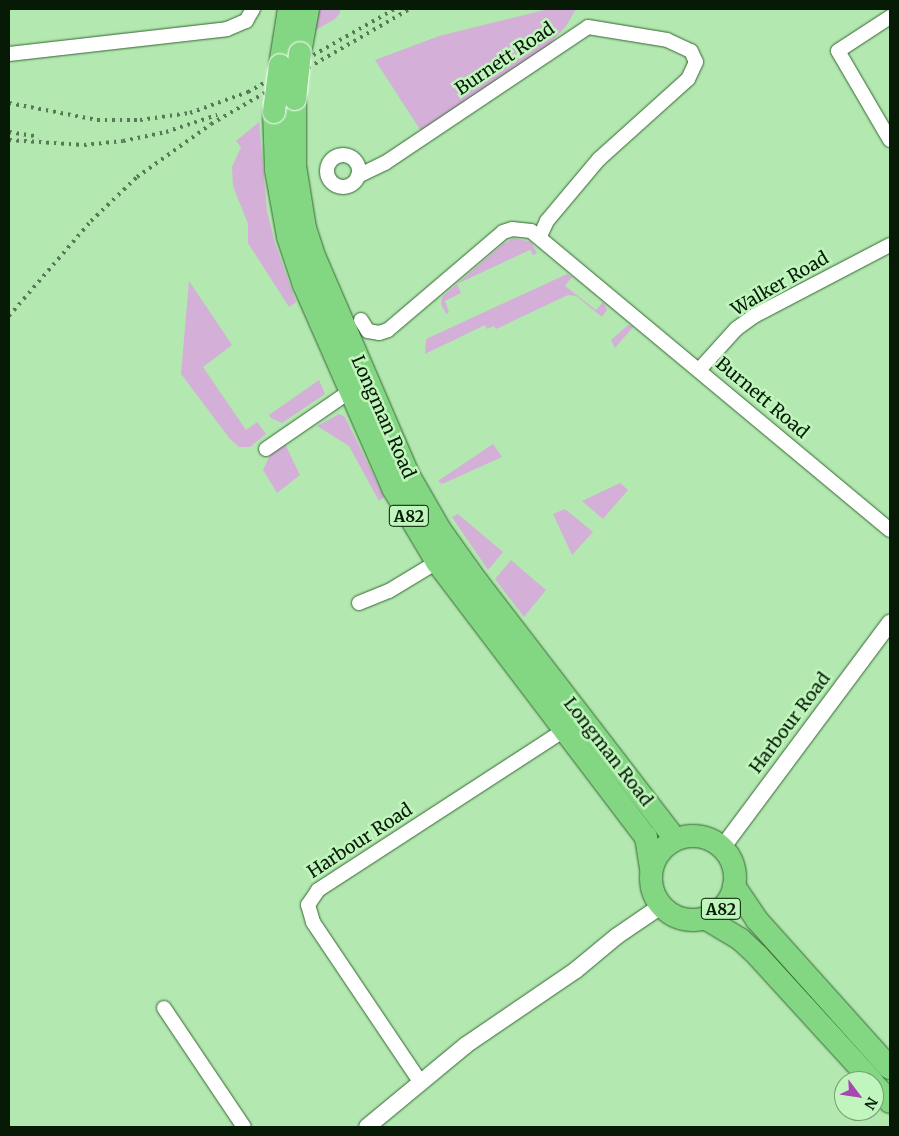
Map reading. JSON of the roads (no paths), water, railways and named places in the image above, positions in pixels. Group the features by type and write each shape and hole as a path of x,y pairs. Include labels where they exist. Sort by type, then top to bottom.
{"highway":[{"name":"Longman Road","path":"289,9 274,112 276,170 282,215 304,285 349,392 393,488 436,562 646,837 651,869"},
{"name":"Longman Road","path":"308,9 300,53 295,99 295,166 305,228 314,258 409,476 440,530 478,583 676,840"},
{"path":"651,869 660,852 676,840 700,836 722,848"},
{"name":"A82","path":"651,869 651,882 661,906 682,919 705,918 724,906 734,886 735,872 722,848"},
{"name":"A82","path":"734,886 757,920 890,1068"},
{"name":"A82","path":"705,918 740,940 758,956 863,1071"}],"street":[{"path":"9,54 227,29 246,21 253,9"},
{"path":"890,16 838,51 890,140"},
{"name":"Burnett Road","path":"363,171 588,27 667,40 691,51 696,62 688,79 599,159 547,220 540,236"},
{"name":"Burnett Road","path":"361,320 368,331 379,333 388,330 503,232 521,229 540,236 890,530"},
{"name":"Walker Road","path":"699,370 736,330 754,316 890,245"},
{"path":"266,449 349,392"},
{"path":"359,602 389,591 436,562"},
{"name":"Harbour Road","path":"722,848 890,623"},
{"name":"Harbour Road","path":"421,1083 314,922 308,905 318,890 564,730"},
{"path":"367,1127 500,1020 576,970 617,936 661,906"},
{"path":"164,1008 244,1127"}],"railway":[{"path":"9,103 97,120 140,120 190,113 248,92 395,9"},
{"path":"9,316 91,221 137,177 211,124 409,9"},
{"path":"9,140 84,145 123,141 166,132 217,115"},
{"path":"9,132 39,137"}]}
